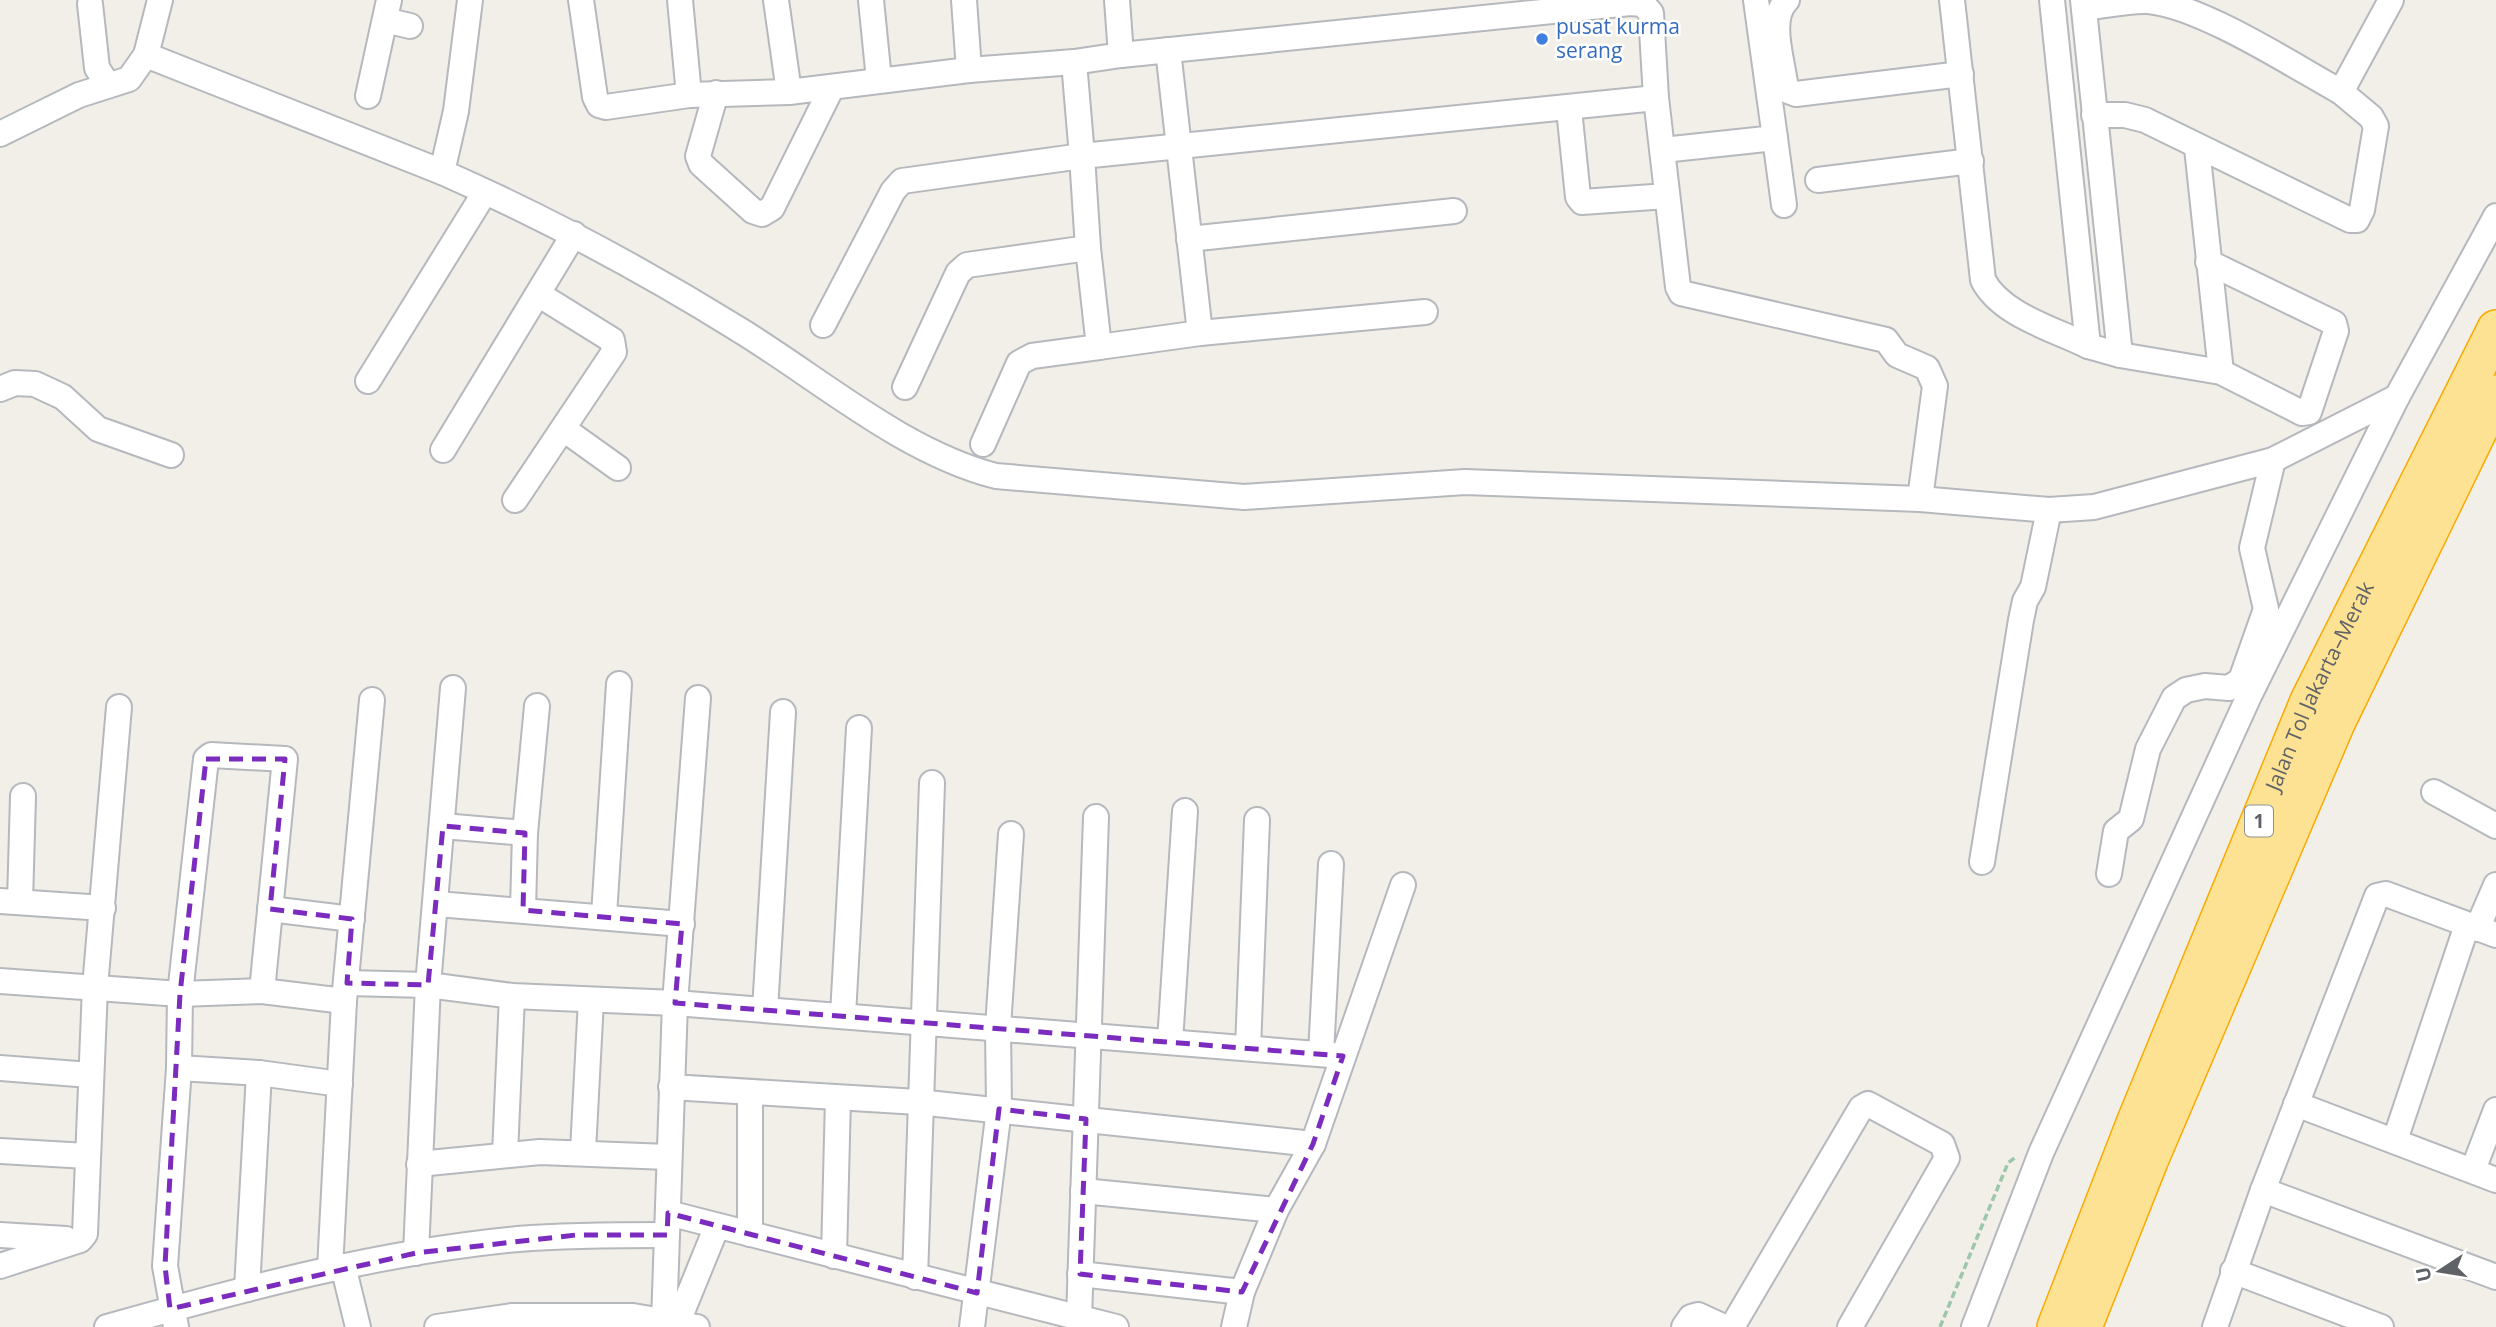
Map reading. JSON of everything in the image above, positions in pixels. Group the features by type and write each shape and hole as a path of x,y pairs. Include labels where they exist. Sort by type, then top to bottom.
{"highway":[{"name":"Jalan Tol Jakarta–Merak","path":"2056,1327 2136,1121 2309,701 2496,330"},
{"name":"Jalan Tol Jakarta–Merak","path":"2083,1327 2149,1161 2336,723 2496,394"}],"street":[{"path":"0,134 108,85 128,79 146,55 160,0"},
{"path":"442,172 457,99 470,0"},
{"path":"581,0 595,97 599,105 614,107 689,95 789,92 969,70 1074,62 1630,2 1643,4 1651,13 1656,98 1676,281 1681,293 1886,340 1897,355 1931,371 1935,386 1920,499"},
{"path":"680,0 689,95"},
{"path":"776,0 789,92"},
{"path":"871,0 879,80"},
{"path":"964,0 969,70"},
{"path":"1117,0 1121,55"},
{"path":"1756,0 1784,205"},
{"path":"1787,0 1780,7 1777,19 1788,91 1796,94 1961,74"},
{"path":"1952,0 1983,280 1990,293 2009,308 2088,346 2120,355 2221,372 2302,413 2309,412 2336,331 2334,323 2208,262"},
{"path":"2052,0 2088,346"},
{"path":"2341,92 2391,0"},
{"path":"2094,115 2125,115 2145,120 2197,148 2350,220 2357,220 2362,210 2376,126 2371,117 2341,92 2255,44 2177,8 2146,1 2084,4 2094,115 2120,355"},
{"path":"90,4 97,68 108,85"},
{"path":"368,96 387,10 410,26"},
{"path":"1168,50 1200,333"},
{"path":"146,55 442,172 574,234 738,328 886,425 959,466 996,477 1244,497 1465,482 1920,499 2049,510 2094,508 2273,460 2397,397"},
{"path":"1074,62 1088,248 1099,347"},
{"path":"716,93 698,156 701,164 752,211 762,214 772,208 832,87"},
{"path":"823,325 893,191 902,181 1082,156 1656,98"},
{"path":"1569,108 1577,197 1582,202 1667,196"},
{"path":"1663,150 1775,138"},
{"path":"2197,148 2221,372"},
{"path":"1818,180 1971,161"},
{"path":"368,381 485,192"},
{"path":"1189,239 1454,211"},
{"path":"1975,1327 2041,1153 2249,696 2397,397 2496,216"},
{"path":"443,450 574,234"},
{"path":"905,387 958,273 967,265 1088,248"},
{"path":"515,500 565,430 615,348 612,340 538,294"},
{"path":"983,444 1019,363 1032,356 1200,333 1425,312"},
{"path":"0,389 15,383 35,384 63,397 98,429 171,454"},
{"path":"565,430 618,468"},
{"path":"2109,874 2116,831 2131,818 2148,749 2166,709 2174,698 2186,690 2205,686 2229,688 2241,680 2266,609 2260,573 2252,548 2273,460"},
{"path":"1982,862 2021,620 2025,601 2033,587 2049,510"},
{"path":"604,915 619,684"},
{"path":"416,1254 428,985 437,904 453,688"},
{"path":"679,1324 668,1224 668,1157 675,1003 698,698"},
{"path":"358,1327 336,1267 340,1084 372,700"},
{"path":"523,910 525,833 537,706"},
{"path":"0,1266 83,1238 85,1232 95,987 119,707"},
{"path":"765,1010 783,712"},
{"path":"843,1015 859,728"},
{"path":"173,1318 165,1266 179,1068 180,994 208,756 285,759 262,991"},
{"path":"915,1277 921,1021 932,783"},
{"path":"2434,792 2496,826"},
{"path":"23,796 10,901 103,908"},
{"path":"1170,1042 1185,811"},
{"path":"1079,1318 1096,817"},
{"path":"1248,1048 1257,820"},
{"path":"443,826 525,833"},
{"path":"972,1327 999,1109 998,1027 1011,834"},
{"path":"1331,864 1332,1055"},
{"path":"1234,1327 1242,1292 1276,1210 1313,1144 1332,1055 1403,885"},
{"path":"2395,1140 2496,885"},
{"path":"2214,1327 2263,1190 2377,896 2386,894 2480,930"},
{"path":"437,904 682,923"},
{"path":"270,909 352,919"},
{"path":"0,981 180,994 346,992 428,985 512,996 675,1003 843,1015 1332,1055"},
{"path":"505,1154 512,996"},
{"path":"583,1151 591,1000"},
{"path":"0,1068 90,1075"},
{"path":"179,1068 260,1073 340,1084"},
{"path":"247,1289 260,1073"},
{"path":"671,1087 999,1109 1313,1144"},
{"path":"750,1092 750,1234"},
{"path":"834,1256 838,1098"},
{"path":"1732,1327 1861,1108 1868,1104 1941,1144 1947,1158 1850,1327"},
{"path":"2296,1104 2496,1180"},
{"path":"2473,1170 2496,1110"},
{"path":"0,1151 88,1156"},
{"path":"419,1164 505,1154 583,1151 668,1157"},
{"path":"2263,1190 2496,1277"},
{"path":"1083,1191 1276,1210"},
{"path":"107,1327 173,1318 247,1289 336,1267 416,1254 668,1224 717,1226 1116,1327"},
{"path":"679,1324 717,1226"},
{"path":"0,1235 77,1240"},
{"path":"2233,1271 2381,1327"},
{"path":"1080,1274 1242,1292"},
{"path":"1684,1327 1691,1317 1698,1315 1724,1327"},
{"path":"437,1327 621,1316 679,1324"}],"path":[{"path":"1940,1327 2008,1163 2022,1155 2041,1153"}],"highlighted area":[{"path":"206,759 285,759 270,909 352,919 347,983 428,985 443,826 525,833 523,910 682,924 675,1003 1343,1056 1313,1144 1242,1292 1080,1274 1086,1119 999,1109 977,1293 668,1213 667,1235 576,1235 416,1253 170,1309 165,1266 180,994"}],"place":[{"name":"pusat kurma serang","path":"1542,39"}]}
